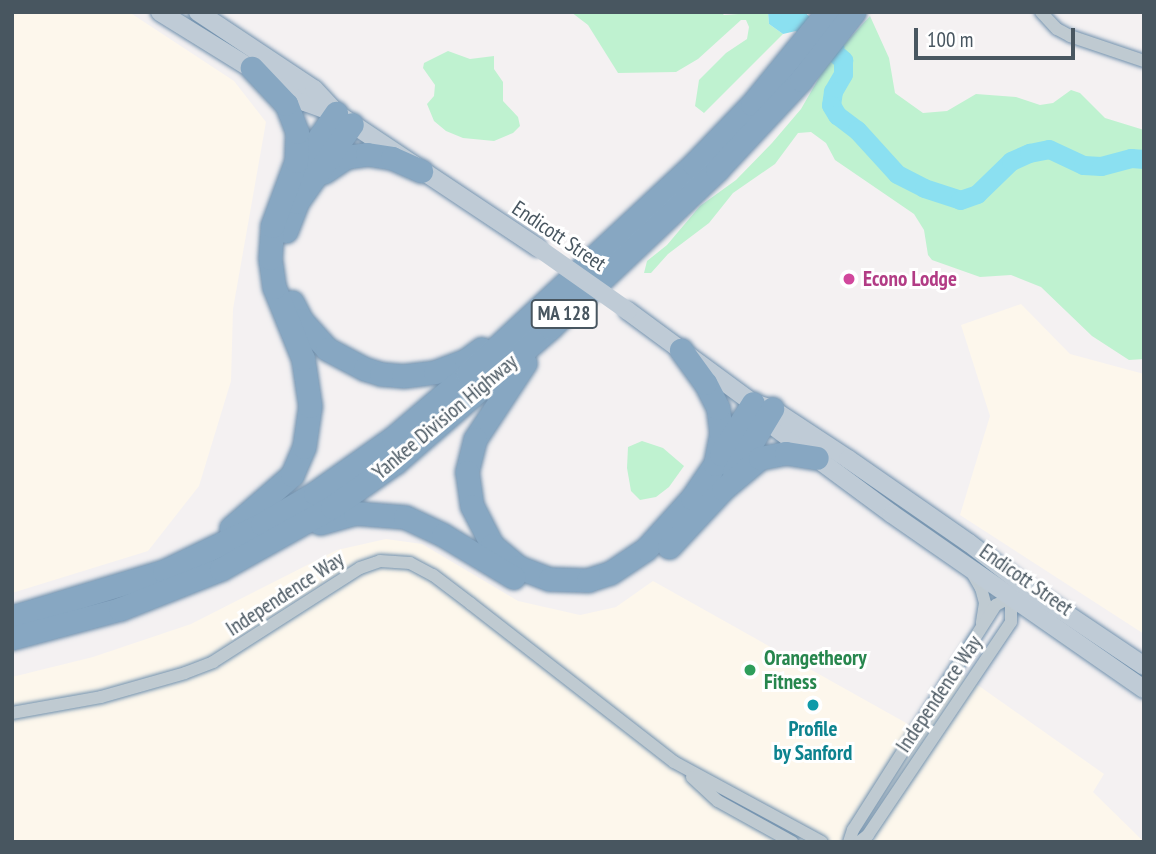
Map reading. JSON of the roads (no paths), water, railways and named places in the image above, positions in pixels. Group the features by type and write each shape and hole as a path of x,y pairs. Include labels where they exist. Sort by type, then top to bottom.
{"highway":[{"name":"Yankee Division Highway","path":"12,617 128,584 194,557 314,493 393,438 541,321 732,155 836,18"},
{"path":"252,68 276,90 293,117 298,146 297,187 283,247 288,291 301,320 314,337 341,358 381,374 403,376 435,372 466,360 541,321"},
{"path":"194,557 287,480 304,447 310,393 303,359 274,286 270,258 272,226 344,118"},
{"path":"297,187 355,155 392,158 421,171"},
{"path":"541,321 482,424 470,453 467,472 472,506 492,545 518,566 550,579 588,580 610,573 628,562 663,531 692,498 715,464 763,411"},
{"name":"Yankee Division Highway","path":"12,638 120,609 174,589 221,569 332,507 396,462 541,321"},
{"path":"681,350 705,383 718,408 721,433 715,464"},
{"path":"723,489 763,411"},
{"path":"287,533 355,513 405,517 443,535 518,580 538,588 572,593 608,586 647,565 674,542 748,465 773,454 817,458"}],"main road":[{"name":"Endicott Street","path":"160,12 305,102 344,118"},
{"name":"Endicott Street","path":"198,12 314,89 344,118 537,247 763,411 970,543 1016,591 1144,689"},
{"name":"Endicott Street","path":"763,411 817,458 970,569 1016,591 1039,593 1144,666"}],"street":[{"path":"1041,12 1057,29 1070,36 1144,61"},
{"name":"Independence Way","path":"12,713 113,694 213,662 360,568 380,561 410,563 433,575 685,769 718,801 792,842"},
{"name":"Independence Way","path":"970,569 981,588 985,603 982,627"},
{"name":"Independence Way","path":"849,842 853,830 982,627 996,606 1016,591"},
{"name":"Independence Way","path":"859,842 868,835 1011,622 1016,591"},
{"name":"Independence Way","path":"685,769 822,842"}],"water":[{"path":"768,12 804,12 845,47 828,62 796,31 783,34 769,24"}],"waterway":[{"path":"790,12 843,60 843,74 833,91 831,105 837,115 857,130 897,174 924,188 960,200 977,194 1011,161 1029,153 1049,149 1083,165 1101,166 1131,158 1144,159"}],"place":[{"name":"Econo Lodge","path":"849,279"},
{"name":"Orangetheory Fitness","path":"750,670"},
{"name":"Profile by Sanford","path":"813,705"}]}
